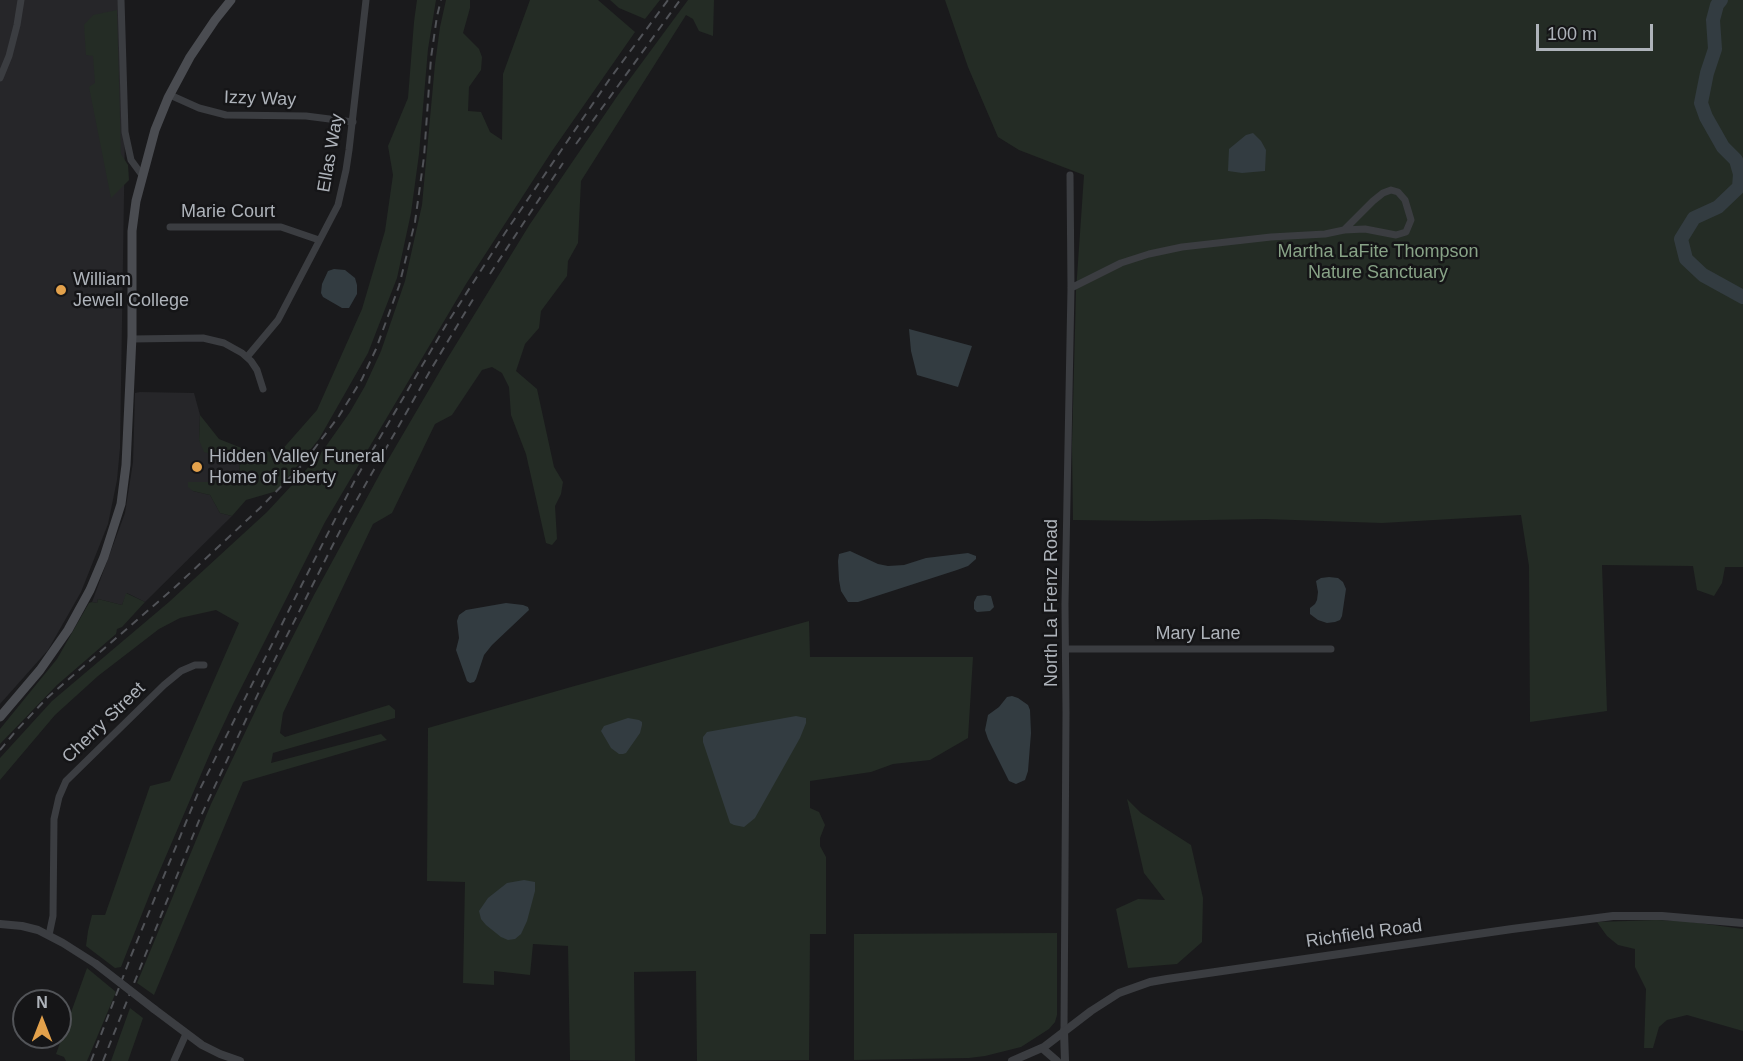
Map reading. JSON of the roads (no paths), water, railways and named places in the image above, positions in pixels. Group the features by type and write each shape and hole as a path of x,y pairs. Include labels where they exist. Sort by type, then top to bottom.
{"main road":[{"path":"0,717 40,670 68,630 105,557 121,504 125,471 132,339 132,231 136,201 155,130 170,94 214,20 231,0"}],"street":[{"path":"0,78 9,56 21,0"},
{"path":"121,0 125,132 131,160 142,175"},
{"name":"Ellas Way","path":"246,357 278,320 338,205 343,188 353,122 366,0"},
{"name":"Izzy Way","path":"170,94 199,108 226,115 306,116 353,122"},
{"name":"North La Frenz Road","path":"1064,1031 1070,175"},
{"path":"1071,288 1121,263 1182,247 1271,237 1325,234 1344,230 1365,229 1396,235 1406,232 1411,220 1405,200 1398,192 1391,190 1383,193 1344,230"},
{"name":"Marie Court","path":"170,227 281,227 319,240"},
{"path":"132,339 210,339 224,343 246,357 257,370 263,389"},
{"name":"Mary Lane","path":"1066,649 1331,649"},
{"name":"Cherry Street","path":"50,935 53,916 54,819 59,796 66,781 164,686 182,671 195,665 204,665"},
{"name":"Richfield Road","path":"1012,1061 1042,1048 1119,993 1150,982 1612,916 1662,916 1743,923"},
{"path":"0,924 50,935 96,964 186,1034 211,1049 240,1061"},
{"path":"1064,1031 1065,1061"},
{"path":"174,1061 186,1034"},
{"path":"1042,1048 1057,1061"}],"waterway":[{"path":"1721,0 1717,5 1713,20 1715,49 1701,103 1723,147 1736,160 1740,174 1739,187 1718,207 1694,218 1681,239 1686,259 1703,275 1743,297"}],"railway":[{"path":"0,750 47,698 174,588 260,508 302,465 339,416 362,379 376,349 399,286 415,222 424,157 431,58 441,0"},
{"path":"91,1061 198,793 355,480 446,325 505,233 609,80 668,0"},
{"path":"576,144 680,0"},
{"path":"490,274 563,163"},
{"path":"103,1061 200,818 264,681 347,517 475,296"}],"place":[{"name":"William Jewell College","path":"61,290"},
{"name":"Hidden Valley Funeral Home of Liberty","path":"197,467"}],"park label":[{"name":"Martha LaFite Thompson Nature Sanctuary","path":"1378,262"}]}
